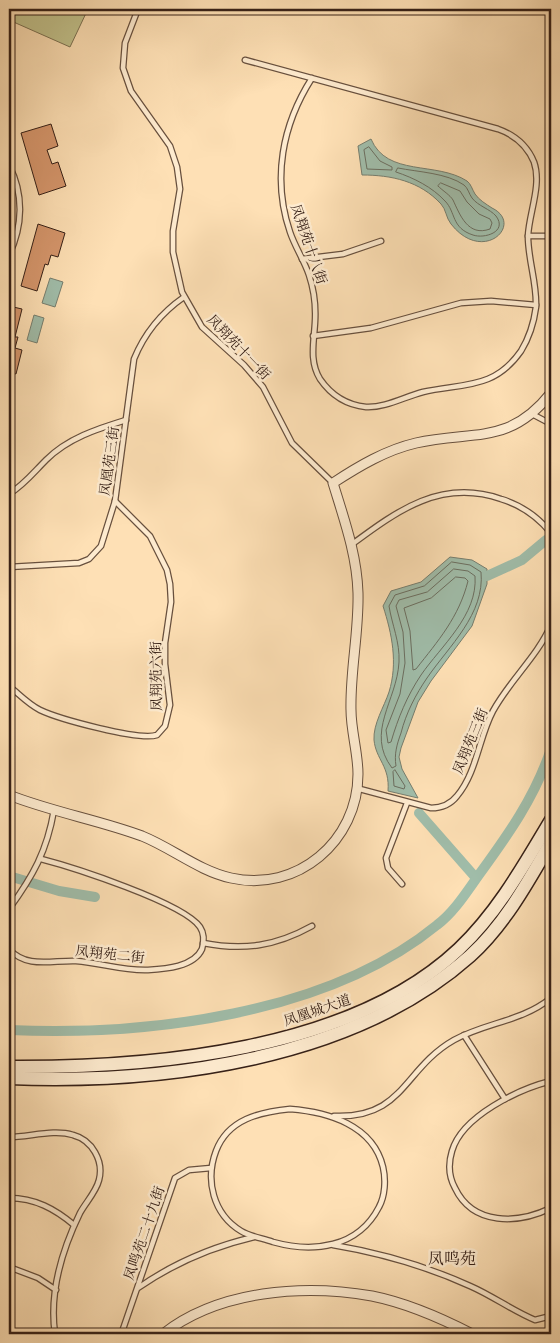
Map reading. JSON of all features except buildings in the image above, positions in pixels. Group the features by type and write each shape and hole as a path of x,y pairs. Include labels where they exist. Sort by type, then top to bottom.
{"main road":[{"name":"凤凰城大道","path":"9,1067 86,1066 213,1053 265,1043 306,1031 379,1004 424,979 480,928 498,905 551,820"},
{"name":"凤凰城大道","path":"9,1078 120,1075 231,1062 320,1039 396,1008 445,976 471,954 493,931 528,882 551,842"}],"street":[{"path":"9,795 144,837 230,878 249,881 269,880 288,875 306,867 321,856 345,826 352,808 358,774 351,710 358,592 351,545 333,483 385,454 415,444 438,439 498,433 516,425 532,414 551,393"},
{"path":"163,1334 200,1312 234,1300 304,1290 339,1292 373,1297 407,1306 472,1334"}],"lane":[{"name":"凤翔苑十一街","path":"138,9 125,43 123,56 126,80 134,96 170,146 177,167 180,189 173,231 173,252 176,272 184,297 202,327 244,365 263,387 292,444 333,483"},
{"path":"245,60 510,134 529,152 534,164 536,177 528,236 536,305 491,301 462,303 371,328 313,336"},
{"name":"凤翔苑十八街","path":"312,78 290,122 281,170 286,217 314,297 313,358 320,378 328,390 340,399 353,405 367,407 382,406 423,392 466,387 497,374 510,364 524,344 534,321 536,305"},
{"path":"9,165 18,190 20,217 18,232 9,255"},
{"path":"528,236 551,236"},
{"path":"302,259 343,254 381,241"},
{"name":"凤凰苑三街","path":"9,567 65,566 89,559 101,546 115,500 132,368 138,349 156,320 184,297"},
{"path":"532,414 551,424"},
{"path":"9,494 20,487 47,459 73,440 126,420"},
{"path":"351,545 410,506 438,495 462,492 492,496 517,506 543,523 551,533"},
{"name":"凤翔苑六街","path":"9,686 30,705 61,717 139,737 157,735 166,726 170,705 165,643 171,602 167,570 150,536 115,500"},
{"name":"凤翔苑三街","path":"356,788 407,803 439,808 452,802 458,795 468,775 492,713 504,692 541,646 551,625"},
{"path":"402,884 388,868 386,858 407,803"},
{"path":"9,909 27,884 41,859 54,810"},
{"path":"41,859 94,875 171,908 195,922 200,928 204,944 226,948 256,947 292,937 312,926"},
{"name":"凤翔苑二街","path":"9,949 22,960 32,962 76,961 118,968 146,970 189,962 196,958 204,944"},
{"path":"551,998 518,1018 464,1035 431,1056 402,1091 388,1104 370,1113 351,1117 331,1116 311,1111 290,1109 254,1115 240,1122 227,1132 218,1145 211,1168 212,1192 218,1207 234,1225 254,1237 300,1247 331,1245 380,1254 429,1269 472,1286 535,1320 551,1316"},
{"path":"464,1035 505,1099"},
{"path":"551,1080 530,1087 505,1099 482,1115 460,1136 452,1150 449,1166 452,1182 459,1197 470,1208 484,1216 500,1219 522,1217 551,1208"},
{"path":"331,1116 368,1136 378,1151 384,1168 385,1185 381,1202 373,1218 361,1231 346,1240 331,1245"},
{"path":"9,1137 65,1133 85,1141 93,1148 99,1163 100,1179 96,1189 74,1225 62,1255 56,1290 55,1334"},
{"name":"凤鸣苑二十九街","path":"122,1332 175,1178 189,1170 211,1168"},
{"path":"9,1198 28,1200 45,1205 74,1225"},
{"path":"136,1289 158,1274 204,1251 254,1237"},
{"path":"9,1268 38,1278 56,1290"}],"green space":[{"path":"9,9 88,9 70,47 9,20"}],"water":[{"path":"371,139 378,151 388,159 413,167 441,171 467,181 478,198 501,215 504,223 502,231 496,237 487,241 476,241 463,236 451,224 443,206 424,190 394,178 362,175 358,146"},
{"path":"50,278 63,282 55,307 42,303"},
{"path":"34,315 44,318 37,343 27,340"},
{"path":"450,557 472,560 487,569 487,584 472,626 431,681 418,702 401,748 399,757 402,769 418,798 388,791 387,775 375,747 375,728 389,692 393,670 393,649 383,606 391,591 421,582"}],"waterway":[{"path":"487,576 522,560 546,540"},
{"path":"9,1030 119,1029 234,1014 290,999 343,980 393,956 437,925 459,902 520,815 537,783 551,749"},
{"path":"419,813 476,878"},
{"path":"9,876 59,891 95,897"}],"district":[{"name":"凤鸣苑","path":"452,1258"}]}
